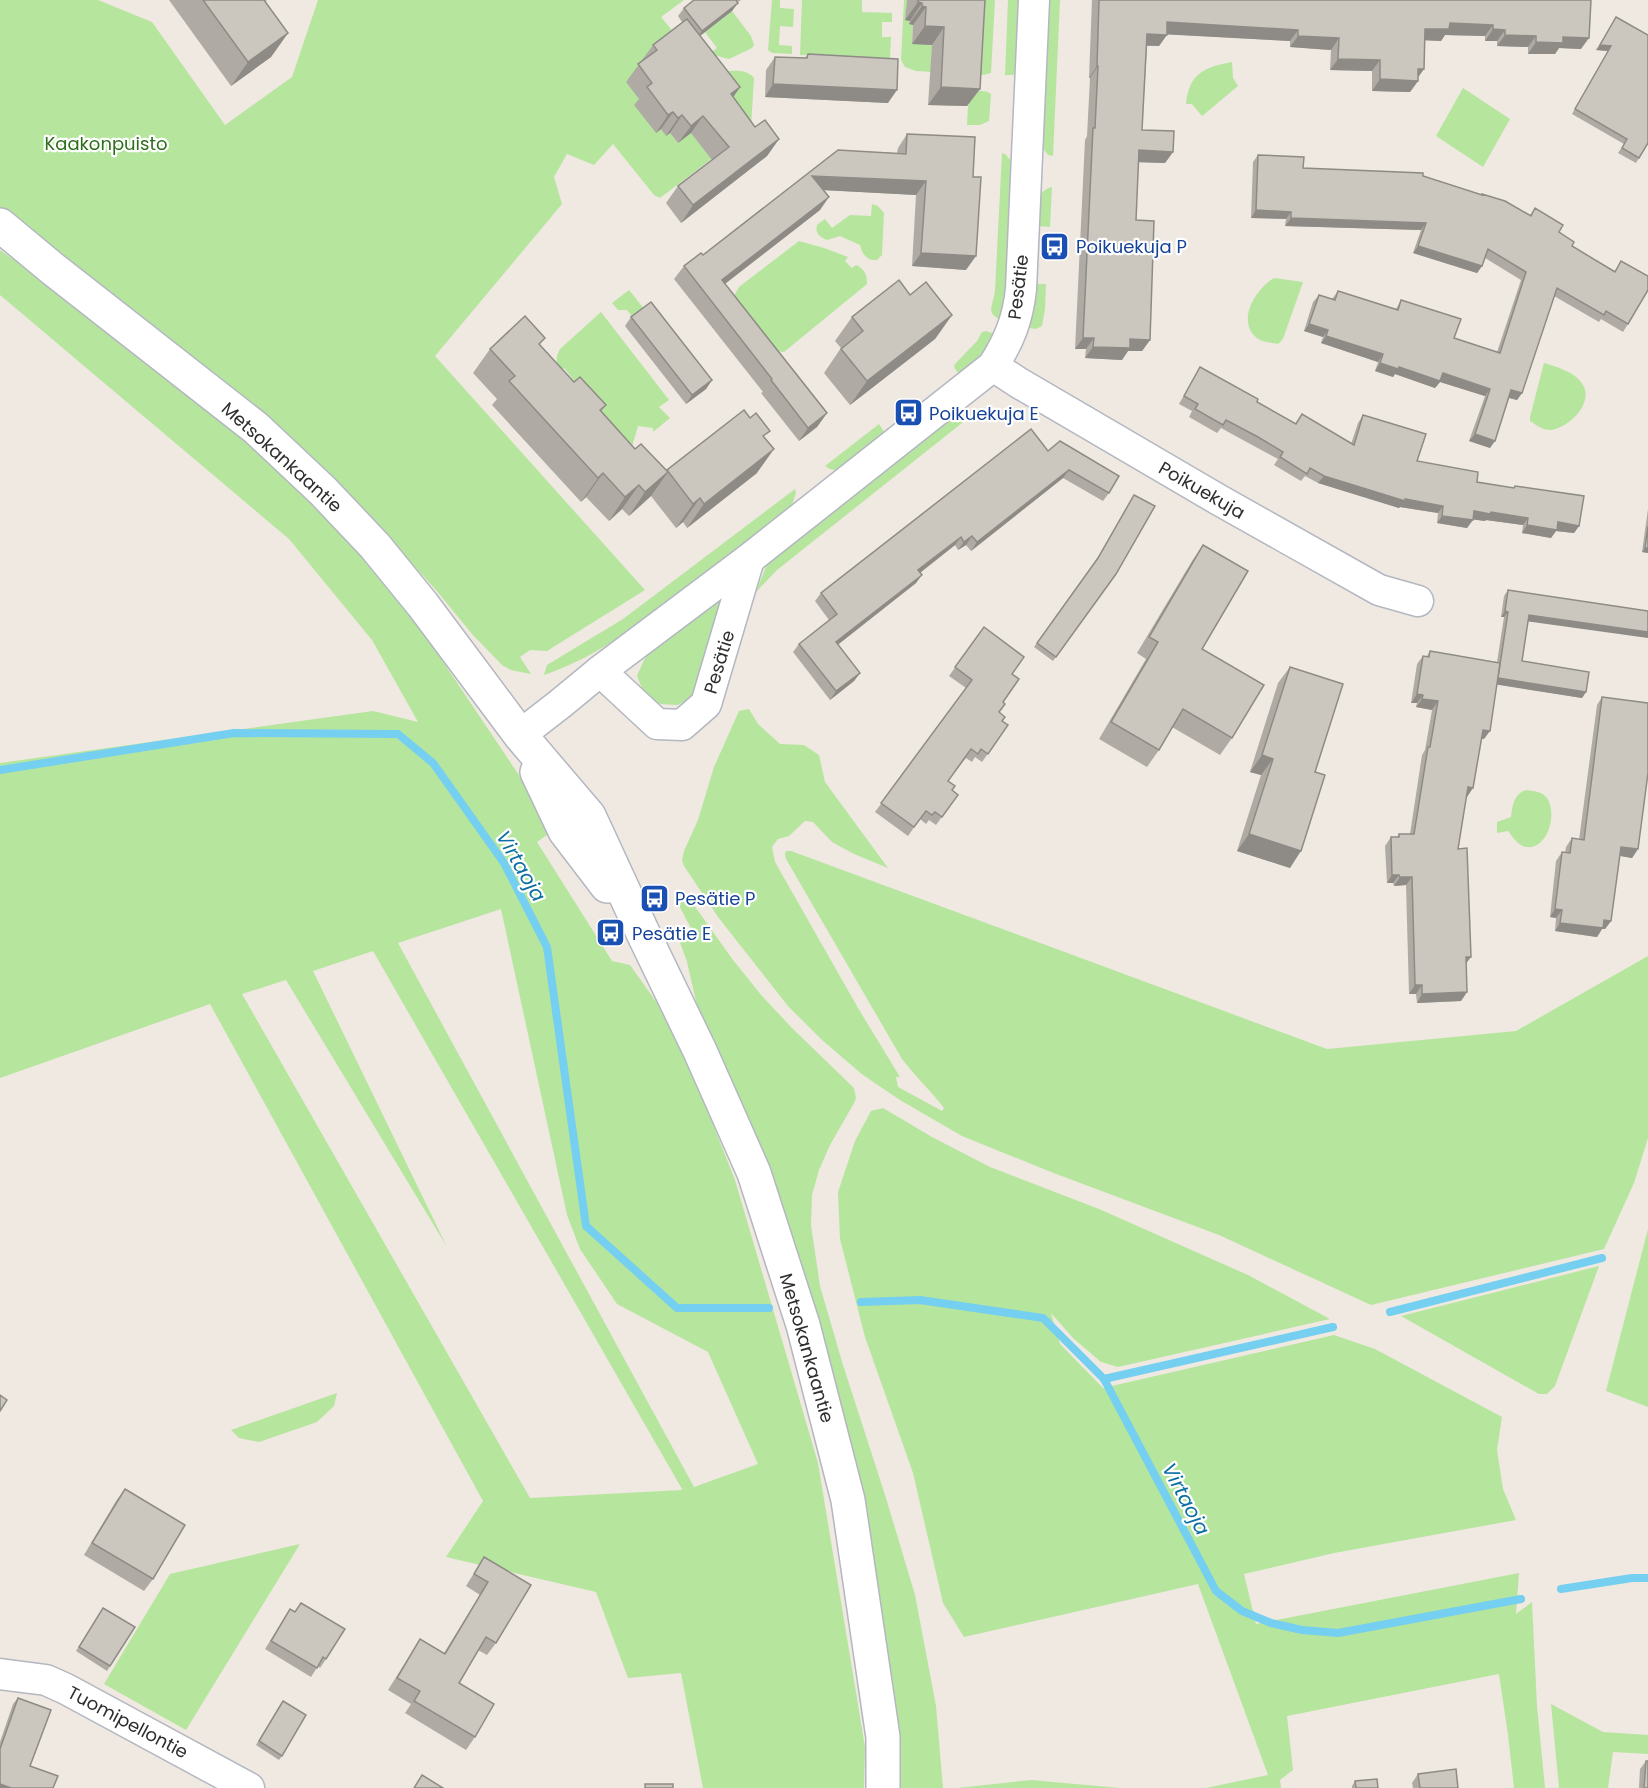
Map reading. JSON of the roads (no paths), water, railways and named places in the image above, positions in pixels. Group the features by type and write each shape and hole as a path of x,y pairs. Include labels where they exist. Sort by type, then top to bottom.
{"street":[{"name":"Pesätie","path":"520,735 600,671 749,559 993,366 1015,324 1022,289 1034,0"},
{"name":"Metsokankaantie","path":"0,225 52,269 256,428 323,491 375,546 423,605 520,735 565,831 643,933 700,1051 754,1173 803,1325 848,1500 883,1737 884,1788"},
{"name":"Poikuekuja","path":"993,366 1219,500 1379,590 1418,601"},
{"name":"Pesätie","path":"600,671 657,724 682,725 706,704 749,559"},
{"name":"Tuomipellontie","path":"0,1674 45,1680 66,1689 249,1788"}],"waterway":[{"name":"Virtaoja","path":"0,770 234,733 398,734 433,763 504,863 547,947 586,1226 677,1308 769,1308"},
{"path":"1390,1312 1602,1258"},
{"name":"Virtaoja","path":"861,1302 920,1300 1043,1318 1104,1379 1216,1591 1242,1611 1271,1623 1302,1630 1338,1633 1521,1599"},
{"path":"1104,1379 1333,1327"},
{"name":"Virtaoja","path":"1561,1589 1632,1578 1648,1578"}],"place":[{"name":"Poikuekuja P","path":"1055,246"},
{"name":"Poikuekuja E","path":"908,413"},
{"name":"Pesätie P","path":"654,898"},
{"name":"Pesätie E","path":"611,933"}],"park label":[{"name":"Kaakonpuisto","path":"106,143"}]}
